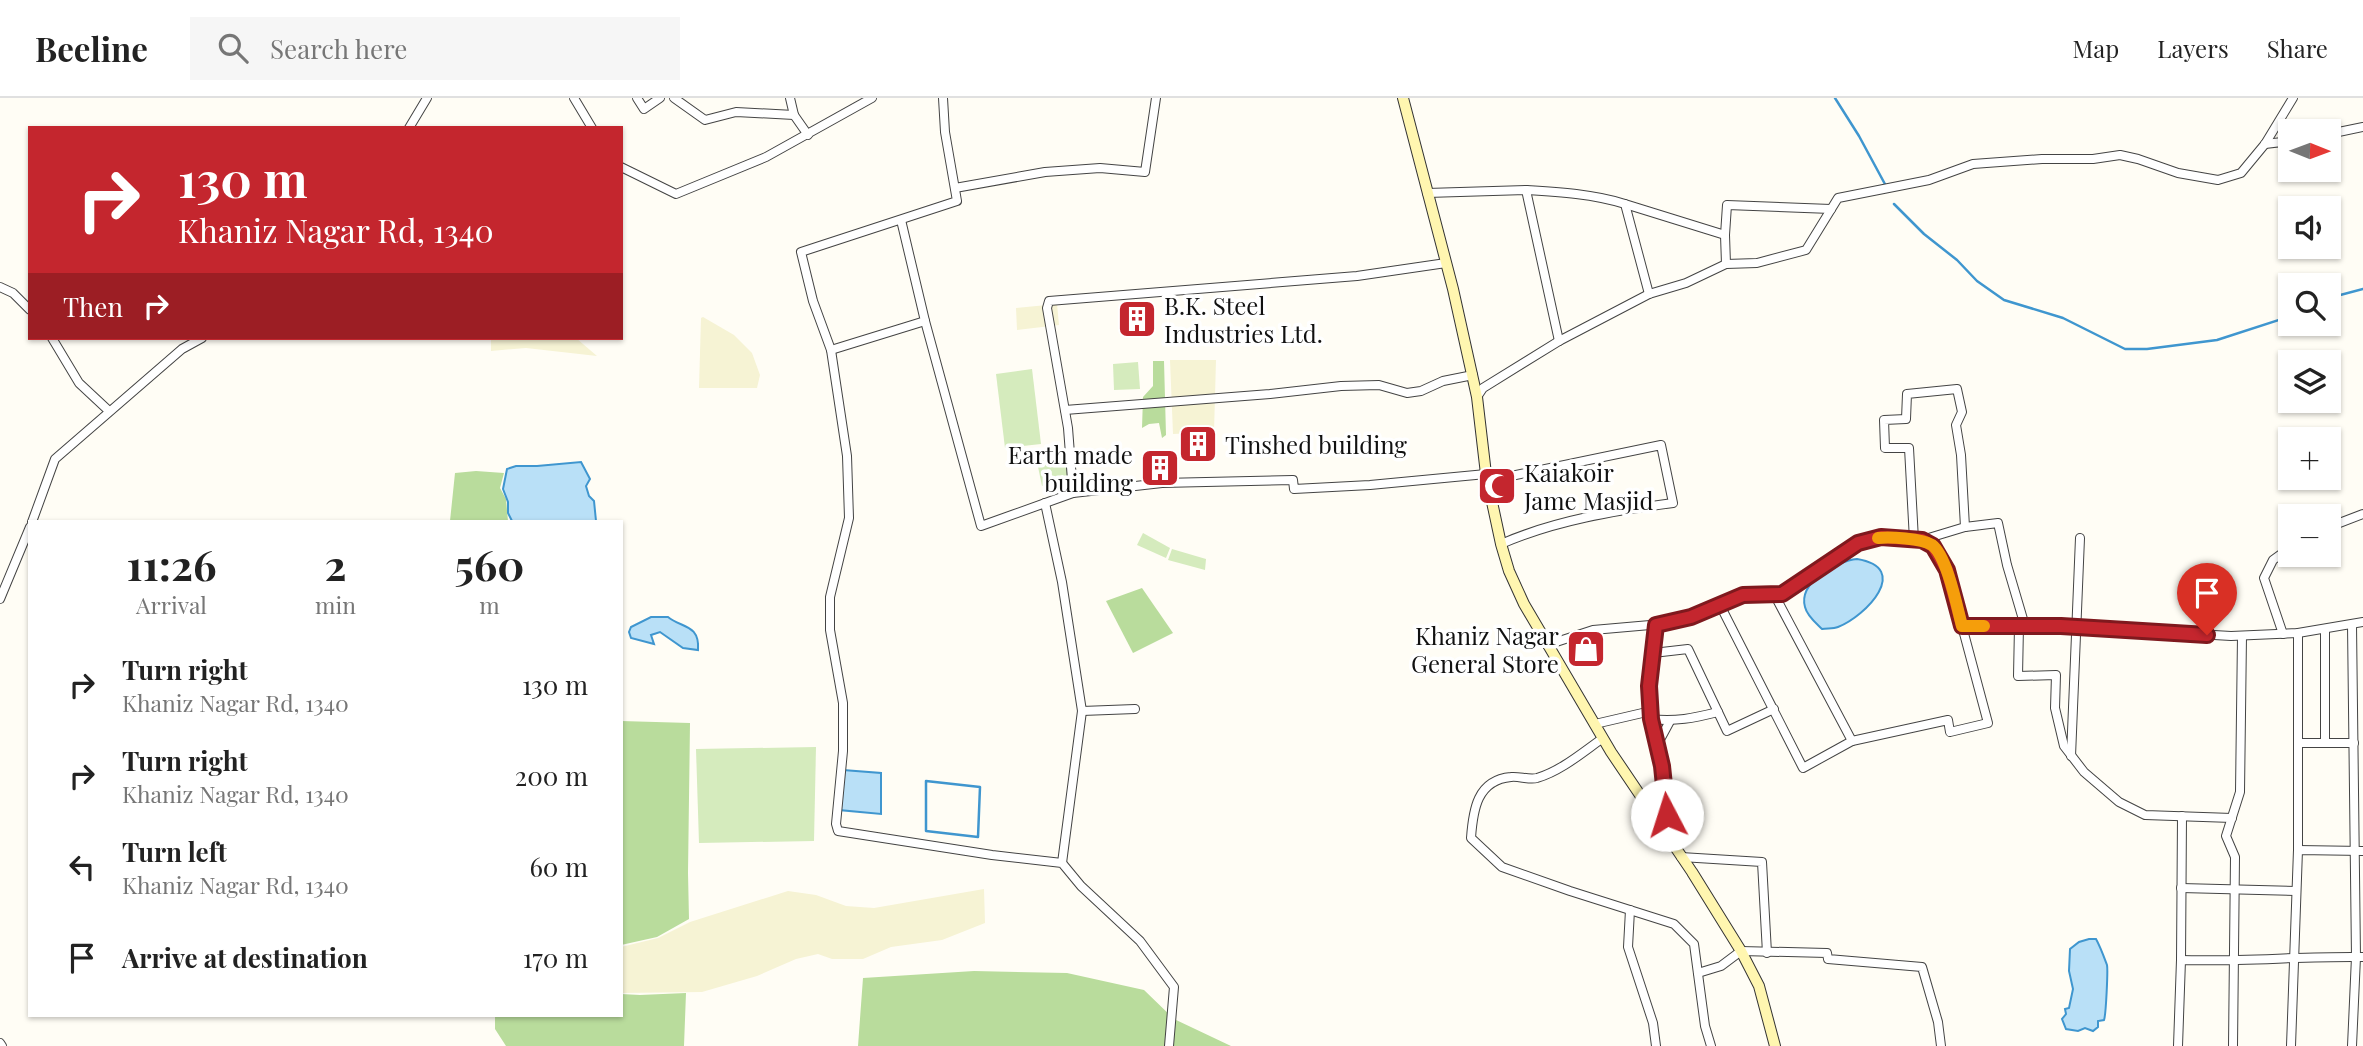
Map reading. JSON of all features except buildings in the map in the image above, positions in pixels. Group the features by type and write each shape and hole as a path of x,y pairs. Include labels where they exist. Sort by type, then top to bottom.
{"street":[{"path":"410,126 427,98"},
{"path":"575,98 591,126"},
{"path":"637,98 644,109 660,98"},
{"path":"674,98 705,120 736,112 794,115"},
{"path":"790,98 794,115 808,135"},
{"path":"623,168 677,194 766,157 872,98"},
{"path":"943,98 945,132 957,201 801,252 813,301 831,350 847,456 849,517 830,597 830,630 843,703 844,751 836,824 838,831 1062,863 1082,886 1140,941 1174,987 1169,1046"},
{"path":"955,188 1045,172 1100,168 1145,172 1156,98"},
{"path":"1403,98 1473,375 1486,478 1501,544 1524,604 1603,738 1741,951 1759,986 1775,1046"},
{"path":"1477,397 1483,388 1559,341 1649,294 1686,283 1726,264 1756,263 1806,250 1838,198 1929,180 1973,164 2042,159 2093,159 2120,155 2178,173 2218,180 2241,173 2265,144 2293,98"},
{"path":"2342,131 2363,127"},
{"path":"2265,144 2278,142"},
{"path":"1427,193 1525,190 1559,192 1610,200 1725,234"},
{"path":"1525,190 1559,341"},
{"path":"1625,204 1649,294"},
{"path":"1726,264 1727,205 1831,209"},
{"path":"901,220 925,321 981,526 1073,493 1163,483 1293,480 1294,489 1486,478 1661,445 1673,503 1607,512 1568,521 1526,533 1501,544"},
{"path":"1073,493 1065,410 1047,308 1049,302 1357,276 1446,263"},
{"path":"0,286 13,293 28,308"},
{"path":"831,350 925,321"},
{"path":"53,340 79,383 109,411"},
{"path":"33,520 55,459 183,349 199,340"},
{"path":"1065,410 1341,386 1379,386 1407,393 1421,391 1443,381 1473,375"},
{"path":"1918,540 1909,448 1885,448 1884,420 1906,419 1907,394 1956,389 1962,412 1956,425 1961,455 1965,527"},
{"path":"1045,503 1062,582 1082,711 1062,863"},
{"path":"2341,522 2363,514"},
{"path":"1918,540 1965,527 1998,523 2022,626 2018,676 2056,675 2055,708 2064,746 2084,772 2119,802 2145,815 2232,818"},
{"path":"0,599 28,532"},
{"path":"1547,645 1593,630 1656,625 1691,617 1743,595 1782,594 1858,543 1881,537 1918,540 1933,546 1947,570 1988,723 1950,732 1948,720 1852,741 1803,768 1720,605"},
{"path":"2071,755 2080,538"},
{"path":"2278,556 2273,560 2264,578 2283,634"},
{"path":"1774,594 1852,741"},
{"path":"1962,626 2076,627 2242,636 2298,633 2363,622"},
{"path":"1656,625 1649,686 1651,715 1662,766 1668,832 1672,844"},
{"path":"2352,625 2359,851 2359,957 2353,1046"},
{"path":"2325,629 2325,743"},
{"path":"2291,1046 2298,850 2298,633"},
{"path":"2233,1046 2235,857 2226,836 2240,792 2242,636"},
{"path":"1653,653 1688,649 1727,731 1774,709"},
{"path":"1082,711 1135,709"},
{"path":"1595,724 1651,715 1670,721 1692,719 1718,712"},
{"path":"1657,746 1670,721"},
{"path":"1603,738 1553,771 1534,779 1515,776 1499,778 1481,791 1472,812 1471,838 1502,867 1674,924 1694,944 1705,1026 1711,1046"},
{"path":"2298,743 2354,743"},
{"path":"2178,1046 2182,816"},
{"path":"2298,850 2359,851"},
{"path":"1681,857 1762,862 1767,953"},
{"path":"2182,888 2296,891"},
{"path":"1630,910 1628,947 1653,1023 1656,1046"},
{"path":"1698,973 1721,966 1741,951 1827,953 1828,959 1922,967 1938,1022 1941,1046"},
{"path":"2181,960 2359,957"}],"shaded area":[{"path":"1057,304 1059,325 1017,330 1016,308"},
{"path":"703,317 734,335 752,353 760,375 757,388 699,388"},
{"path":"491,340 578,340 597,356 526,348 491,351"},
{"path":"1170,360 1216,360 1214,432 1173,434"},
{"path":"984,889 985,923 942,940 891,947 863,959 832,959 818,954 796,959 757,976 702,992 623,993 623,947 658,938 690,922 788,891 816,895 846,906 874,908"}],"green space":[{"path":"1153,361 1164,361 1166,435 1162,438 1159,423 1142,428 1143,397 1153,386"},
{"path":"1138,362 1140,389 1114,390 1113,364"},
{"path":"1032,369 1041,444 1005,448 996,374"},
{"path":"1055,457 1063,459 1071,477 1042,486 1037,462"},
{"path":"455,473 504,473 500,488 506,499 508,520 450,520"},
{"path":"1143,533 1170,548 1166,558 1137,545"},
{"path":"1172,549 1206,559 1205,570 1168,560"},
{"path":"1142,588 1173,633 1133,653 1106,601"},
{"path":"623,721 690,723 689,919 657,937 623,945"},
{"path":"816,747 814,841 699,843 696,749"},
{"path":"974,971 1067,973 1144,990 1174,1019 1231,1046 858,1046 863,978"},
{"path":"686,993 684,1046 506,1046 495,1029 495,1017 623,1017 623,994"}],"water":[{"path":"581,462 590,479 586,486 594,501 596,520 512,520 503,489 507,469"},
{"path":"1857,559 1873,564 1881,572 1883,582 1879,592 1861,613 1849,621 1836,628 1822,629 1806,610 1804,598 1807,589 1830,568"},
{"path":"651,617 668,617 689,628 696,635 698,650 683,648 660,632 651,635 654,644 631,638 631,627"},
{"path":"843,770 881,773 881,814 839,810"},
{"path":"2089,939 2096,939 2107,965 2104,1020 2098,1021 2098,1027 2093,1031 2085,1028 2078,1031 2066,1029 2062,1019 2066,1014 2065,1009 2069,1008 2073,989 2069,971 2070,949"}],"waterway":[{"path":"1835,98 1886,186"},
{"path":"1894,204 1977,281 2004,300 2063,318 2125,349 2147,349 2217,340 2278,320"},
{"path":"2341,295 2363,289"},
{"path":"926,781 980,787 978,837 926,831 926,781"}],"slow traffic":[{"path":"1878,538 1922,540 1933,546 1947,570 1962,626 1984,626"}],"place":[{"name":"B.K. Steel Industries Ltd.","path":"1137,319"},
{"name":"Tinshed building","path":"1198,444"},
{"name":"Earth made building","path":"1160,468"},
{"name":"Kaiakoir Jame Masjid","path":"1497,486"},
{"name":"Khaniz Nagar General Store","path":"1586,649"}],"route":[{"path":"1667,815 1662,766 1651,719 1649,686 1656,625 1691,617 1743,595 1782,594 1858,543 1881,537 1922,540 1933,546 1947,570 1962,626 2061,626 2207,635"}]}
